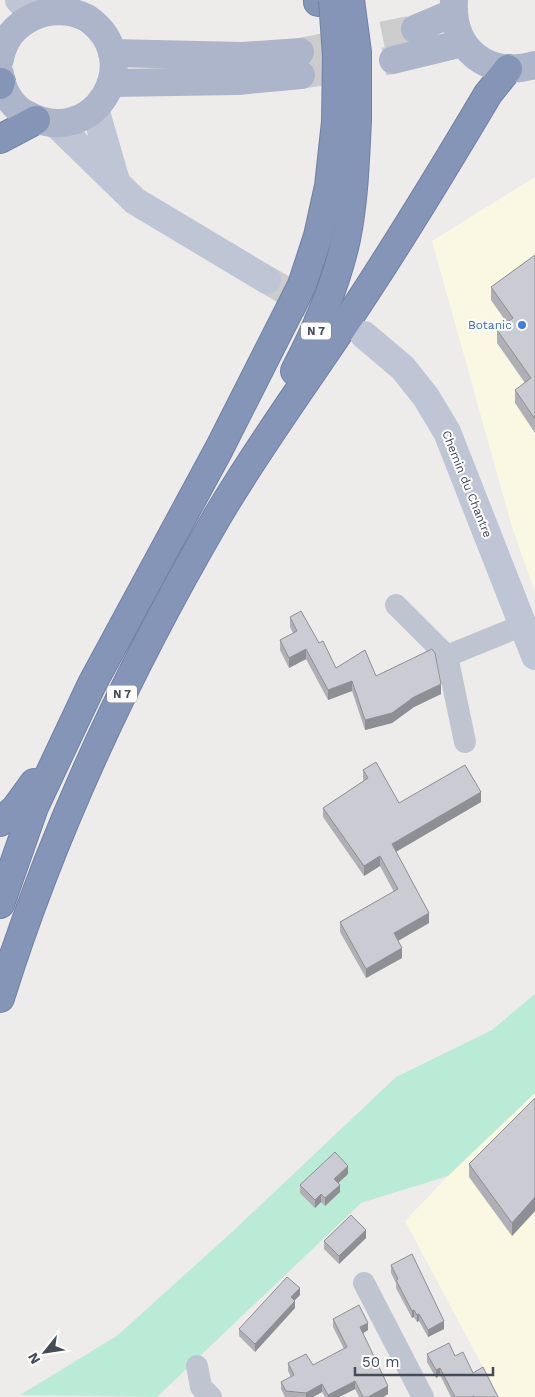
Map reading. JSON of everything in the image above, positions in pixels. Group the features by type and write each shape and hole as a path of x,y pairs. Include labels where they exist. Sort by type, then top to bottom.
{"highway":[{"name":"N 7","path":"0,998 24,920 65,817 132,672 191,564 242,478 317,328 335,279 346,238 354,172 357,52 350,0"},
{"name":"N 7","path":"0,904 34,807 92,684 219,449 302,285 318,236 329,186 354,119 368,0"},
{"name":"N 7","path":"323,1 354,119"},
{"path":"242,478 371,284 488,94 508,69"},
{"path":"0,139 46,122"},
{"path":"0,822 29,793 92,684"}],"main road":[{"path":"26,7 71,11 85,17 97,26 106,39 112,53 114,68 111,83 105,97 95,109 77,120 46,122 21,112 8,98 0,66 9,34 20,22 26,7"},
{"path":"415,29 454,7 456,29 463,43 482,62 508,69 535,65"},
{"path":"393,60 463,43"},
{"path":"111,83 238,81 300,64 242,56 112,53"}],"street":[{"path":"95,109 117,183"},
{"path":"46,122 117,183 135,202 267,280"},
{"name":"Chemin du Chantre","path":"364,335 403,368 426,397 447,432 535,656"},
{"path":"396,605 447,656 465,742"},
{"path":"447,656 523,625"},
{"path":"364,1283 423,1397"},
{"path":"197,1366 200,1386 211,1397"}],"shaded area":[{"path":"535,177 535,592 512,527 432,241"},
{"path":"535,1085 535,1397 499,1397 405,1221"}],"green space":[{"path":"535,994 535,1093 448,1176 361,1203 157,1397 20,1395 118,1335 232,1232 396,1077 492,1030"}],"building":[{"path":"535,255 535,419 515,390 531,378 497,330 513,318 491,287"},
{"path":"301,611 319,643 323,641 336,668 365,650 376,676 432,649 435,653 441,684 414,697 392,713 365,720 352,681 328,690 306,649 289,658 280,640 297,631 290,617"},
{"path":"376,762 399,803 465,765 481,792 392,844 429,913 394,933 402,948 366,969 340,922 398,889 380,856 364,866 323,808 368,778 363,770"},
{"path":"535,1098 535,1197 512,1223 469,1164"},
{"path":"335,1152 348,1166 334,1179 340,1185 325,1198 321,1194 315,1200 300,1185"},
{"path":"351,1215 366,1230 339,1256 324,1241"},
{"path":"412,1254 444,1321 428,1330 419,1314 417,1315 414,1310 412,1311 396,1280 398,1279 391,1265"},
{"path":"287,1277 300,1288 291,1297 295,1301 255,1344 239,1329"},
{"path":"359,1305 368,1323 360,1327 388,1386 368,1397 363,1397 355,1381 328,1395 322,1384 306,1393 286,1391 281,1382 294,1375 288,1363 306,1354 313,1365 347,1347 333,1319"},
{"path":"449,1343 455,1356 463,1352 473,1373 483,1367 498,1397 455,1397 440,1368 436,1370 427,1354"}],"tunnel":[{"path":"300,52 415,29"},
{"path":"301,75 393,60"},
{"path":"267,280 343,323"}],"place":[{"name":"Botanic","path":"522,325"}]}
